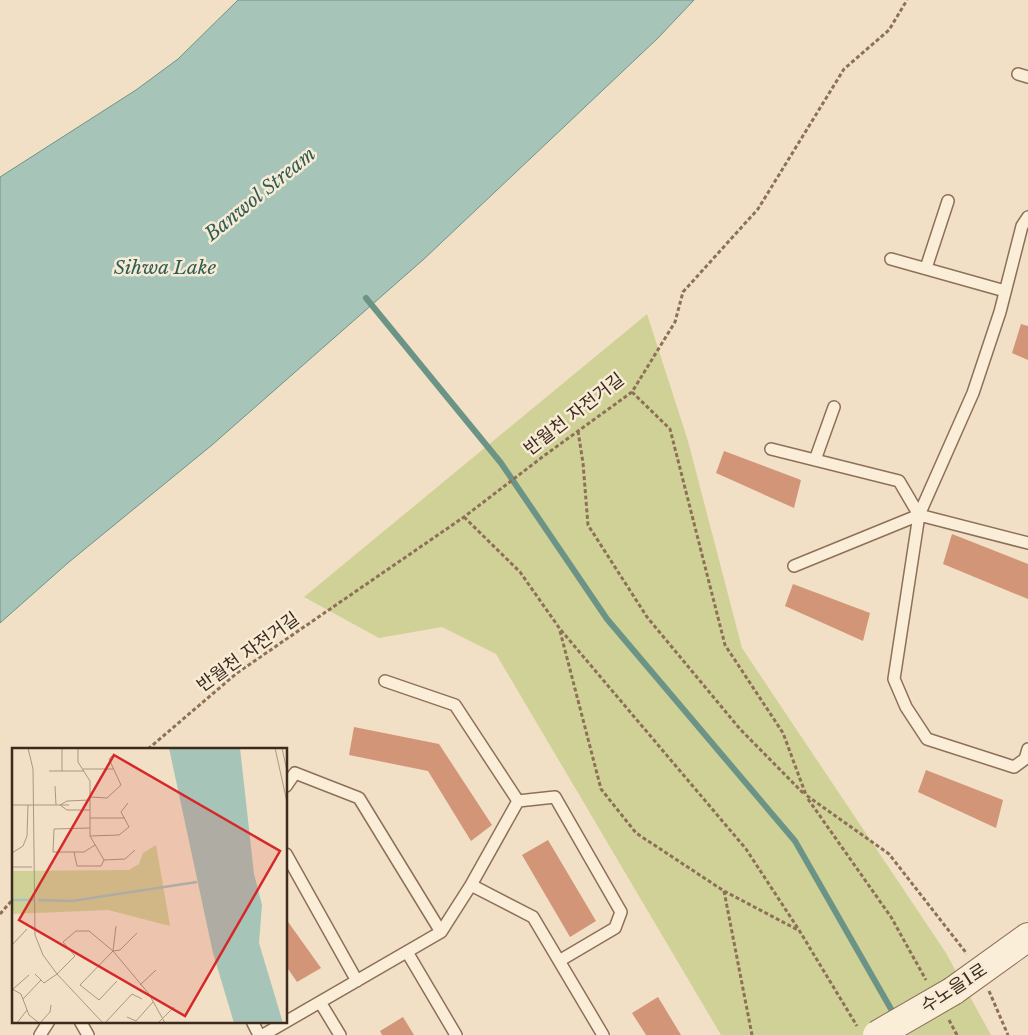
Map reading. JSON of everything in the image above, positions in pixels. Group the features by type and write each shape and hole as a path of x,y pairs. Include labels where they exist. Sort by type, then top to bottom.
{"street":[{"name":"수노을1로","path":"867,1031 941,988 981,971 1028,938"}],"lane":[{"path":"926,268 948,201"},
{"path":"1028,217 1022,226 1005,291 973,393 919,514 894,680 906,707 927,739 1014,767 1025,758 1028,749"},
{"path":"891,259 1005,291"},
{"path":"815,460 834,408"},
{"path":"771,449 899,481 919,514"},
{"path":"794,566 919,514 1028,544"},
{"path":"385,681 455,705 518,801"},
{"path":"288,783 295,773 359,798 441,932"},
{"path":"518,801 555,797 621,912 615,928 559,961"},
{"path":"263,1035 278,1031 320,1002 441,932 471,885 518,801"},
{"path":"288,858 357,981"},
{"path":"471,885 533,917 603,1035"},
{"path":"407,952 456,1035"},
{"path":"320,1002 340,1035"},
{"path":"40,1035 47,1022"},
{"path":"81,1022 88,1035"},
{"path":"252,1022 259,1035"}],"path":[{"name":"반월천 자전거길","path":"149,748 237,673 464,517 632,392 675,322 683,292 758,209 844,70 889,30 907,0"},
{"path":"632,392 670,429 725,645 783,733 806,796 889,854 981,971 1008,1035"},
{"path":"578,431 583,463 588,525 647,617 740,729 806,796 941,988"},
{"path":"464,517 520,572 560,629 746,849 867,1031"},
{"path":"560,629 601,789 636,833 724,891 799,930"},
{"path":"724,891 752,1035"},
{"path":"0,914 12,900"},
{"path":"947,1018 957,1035"}],"green space":[{"path":"647,314 688,441 742,648 946,953 991,1035 721,1035 496,654 442,627 379,638 304,597"}],"water":[{"name":"Sihwa Lake","path":"238,0 694,0 658,38 424,259 212,445 69,562 0,623 0,177 136,90 178,59"}],"building":[{"path":"1021,324 1028,326 1028,360 1012,353"},
{"path":"724,451 801,480 794,508 716,473"},
{"path":"952,534 1028,564 1028,599 943,564"},
{"path":"793,584 870,613 863,641 785,606"},
{"path":"354,727 439,744 492,825 471,841 428,771 349,755"},
{"path":"926,770 1003,800 996,828 918,792"},
{"path":"548,840 596,921 570,937 522,855"},
{"path":"288,922 321,968 297,982 288,969"},
{"path":"658,997 681,1035 646,1035 632,1013"},
{"path":"403,1017 414,1035 382,1035 380,1031"}],"waterway":[{"path":"366,298 501,463 607,619 795,841 895,1016"}],"water label":[{"name":"Banwol Stream","path":"260,194"}]}
